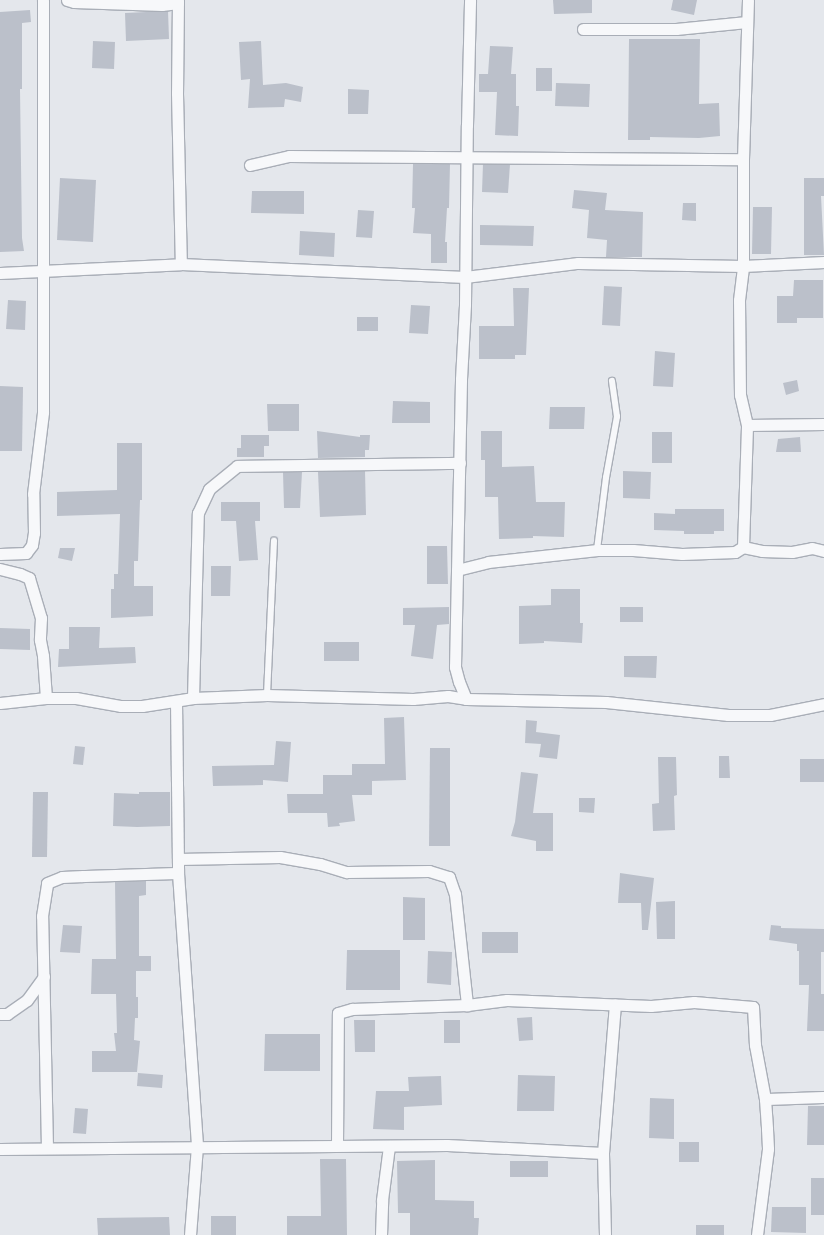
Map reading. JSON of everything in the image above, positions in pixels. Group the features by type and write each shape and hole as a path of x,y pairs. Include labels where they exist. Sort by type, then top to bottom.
{"street":[{"path":"0,554 26,553 32,545 34,533 33,494 43,412 43,0"},
{"path":"68,0 74,2 162,5 178,2 177,93 181,264"},
{"path":"466,699 459,682 456,667 470,0"},
{"path":"742,548 747,425 740,388 739,300 743,266 743,159 748,0"},
{"path":"583,29 676,29 747,22"},
{"path":"250,165 289,156 743,159"},
{"path":"0,273 181,264 465,276 578,264 743,266 824,262"},
{"path":"747,425 824,424"},
{"path":"193,698 198,513 209,490 237,466 460,464"},
{"path":"457,570 488,562 597,550 633,550 689,554 725,554 735,552 742,548 762,551 792,552 812,548 824,551"},
{"path":"0,570 30,578 41,618 40,640 46,698"},
{"path":"0,703 46,698 76,698 121,706 142,706 193,698 267,695 413,699 448,696 466,699 606,702 728,715 770,715 824,704"},
{"path":"176,701 178,873 197,1146 190,1235"},
{"path":"178,860 280,858 320,864 347,872 428,871 449,878 455,894 467,1005"},
{"path":"47,1148 42,916 47,883 62,878 83,876 178,873"},
{"path":"0,1014 7,1014 27,1000 44,977"},
{"path":"337,1145 338,1013 352,1009 467,1005 507,1000 651,1006 694,1002 753,1007 755,1045 765,1099 768,1149 757,1235"},
{"path":"605,1235 603,1153 615,1004"},
{"path":"765,1099 824,1097"},
{"path":"0,1149 197,1146 389,1146 447,1144 603,1153"},
{"path":"382,1235 382,1200 389,1146"}],"lane":[{"path":"597,550 606,478 618,417 612,381"},
{"path":"267,695 274,541"}],"building":[{"path":"553,0 592,0 592,13 554,14"},
{"path":"673,0 697,0 694,15 671,10"},
{"path":"30,10 31,22 22,23 22,89 20,89 22,238 24,251 0,252 0,12"},
{"path":"168,11 169,39 126,41 125,13"},
{"path":"629,39 700,39 699,104 719,103 720,136 699,138 650,137 650,140 628,140"},
{"path":"93,41 115,42 114,69 92,68"},
{"path":"261,41 263,85 286,83 303,87 301,102 285,99 284,107 248,108 250,79 241,80 239,42"},
{"path":"490,46 513,47 511,74 516,74 516,106 519,106 518,136 495,135 497,92 479,92 479,74 488,74"},
{"path":"536,68 552,68 552,91 536,91"},
{"path":"556,83 590,84 589,107 555,106"},
{"path":"348,89 369,90 368,114 348,114"},
{"path":"413,164 450,164 449,208 447,208 445,242 447,242 447,263 431,263 431,234 413,233 415,208 412,208"},
{"path":"483,164 510,164 508,193 482,192"},
{"path":"60,178 96,180 93,242 57,240"},
{"path":"804,178 824,178 824,196 821,196 824,255 804,255"},
{"path":"574,190 607,193 605,210 643,212 642,257 606,257 607,240 587,238 589,210 572,208"},
{"path":"252,191 304,191 304,214 251,213"},
{"path":"683,203 696,203 696,221 682,220"},
{"path":"753,207 772,207 771,254 752,254"},
{"path":"358,210 374,211 372,238 356,237"},
{"path":"480,225 534,226 533,246 480,245"},
{"path":"300,231 335,233 334,257 299,255"},
{"path":"794,280 823,280 823,318 797,318 797,323 777,323 777,296 793,296"},
{"path":"604,286 622,287 620,326 602,325"},
{"path":"513,288 529,288 526,355 515,355 515,359 479,359 479,326 514,326"},
{"path":"8,300 26,301 25,330 6,329"},
{"path":"411,305 430,306 428,334 409,333"},
{"path":"357,317 378,317 378,331 357,331"},
{"path":"655,351 675,353 673,387 653,386"},
{"path":"797,380 799,391 786,395 783,383"},
{"path":"0,386 23,387 22,451 0,451"},
{"path":"393,401 430,402 430,423 392,423"},
{"path":"267,404 299,404 299,431 268,431"},
{"path":"550,407 585,407 584,429 549,429"},
{"path":"317,431 360,437 360,435 370,435 369,450 365,450 365,457 318,458"},
{"path":"481,431 502,431 502,467 534,466 536,502 565,502 564,537 533,536 533,538 499,539 498,497 485,497 485,460 481,460"},
{"path":"652,432 672,432 672,463 652,463"},
{"path":"241,435 269,435 269,446 264,446 264,457 237,457 237,448 241,448"},
{"path":"800,437 801,452 776,452 778,439"},
{"path":"117,443 142,443 142,500 140,500 138,561 134,561 134,586 153,586 153,616 111,618 111,589 114,589 114,574 118,574 120,514 57,516 57,492 117,490"},
{"path":"365,471 366,515 320,517 318,472"},
{"path":"623,471 651,472 650,499 623,498"},
{"path":"283,472 302,472 300,508 284,508"},
{"path":"221,502 260,502 260,521 255,521 258,560 239,561 236,521 221,521"},
{"path":"675,509 724,509 724,531 714,531 714,534 684,534 684,531 654,530 654,513 675,514"},
{"path":"427,546 447,546 448,584 427,584"},
{"path":"60,548 75,548 72,561 58,558"},
{"path":"211,566 231,566 230,596 211,596"},
{"path":"551,589 580,589 580,623 583,623 582,643 544,641 544,643 519,644 519,606 551,605"},
{"path":"449,607 449,624 437,625 433,659 411,656 415,625 403,625 403,608"},
{"path":"620,607 643,607 643,622 620,622"},
{"path":"69,627 100,627 99,648 135,647 136,663 58,667 59,649 69,649"},
{"path":"0,628 30,629 30,650 0,649"},
{"path":"324,642 359,642 359,661 324,661"},
{"path":"624,656 657,656 656,678 624,677"},
{"path":"404,717 406,780 372,781 372,795 352,795 355,821 339,823 340,826 328,827 327,813 288,813 287,794 323,794 323,775 352,775 352,764 385,764 384,718"},
{"path":"526,720 537,721 536,732 560,735 557,759 539,757 541,744 525,743"},
{"path":"276,741 291,742 288,782 263,780 263,785 213,786 212,766 274,765"},
{"path":"75,746 85,747 83,765 73,764"},
{"path":"430,748 450,748 450,846 429,846"},
{"path":"719,756 729,756 730,778 719,778"},
{"path":"658,757 676,757 677,795 674,796 675,830 653,831 652,804 659,803"},
{"path":"800,759 824,759 824,782 800,782"},
{"path":"521,772 538,774 533,813 553,813 553,851 536,851 536,841 511,836 515,822"},
{"path":"33,792 48,792 47,857 32,857"},
{"path":"139,792 170,792 170,826 113,826 114,793 139,794"},
{"path":"579,798 595,798 594,813 579,812"},
{"path":"620,873 654,878 648,930 642,930 641,903 618,903"},
{"path":"146,881 146,895 139,896 139,956 151,956 151,971 136,971 138,1018 135,1018 134,1040 140,1041 137,1072 92,1072 92,1051 116,1051 114,1033 117,1033 116,994 91,994 92,959 116,959 115,882"},
{"path":"403,897 425,898 425,940 403,940"},
{"path":"675,901 675,939 657,939 656,902"},
{"path":"63,925 82,926 80,953 60,952"},
{"path":"771,925 781,926 781,928 824,929 824,952 821,952 821,994 824,994 824,1031 807,1031 809,985 799,985 799,951 797,951 797,944 769,940"},
{"path":"482,932 518,932 518,953 482,953"},
{"path":"347,950 400,950 400,990 346,990"},
{"path":"428,951 452,952 451,985 427,983"},
{"path":"532,1017 533,1040 519,1041 517,1018"},
{"path":"354,1020 375,1020 375,1052 355,1052"},
{"path":"444,1020 460,1020 460,1043 444,1043"},
{"path":"265,1034 320,1034 320,1071 264,1071"},
{"path":"138,1073 163,1075 162,1088 137,1086"},
{"path":"518,1075 555,1076 554,1111 517,1111"},
{"path":"441,1076 442,1105 404,1107 404,1130 373,1129 376,1091 409,1091 408,1077"},
{"path":"650,1098 674,1099 674,1139 649,1138"},
{"path":"808,1106 824,1106 824,1145 807,1145"},
{"path":"75,1108 88,1109 86,1134 73,1133"},
{"path":"679,1142 699,1142 699,1162 679,1162"},
{"path":"320,1159 346,1159 347,1235 287,1235 287,1216 321,1216"},
{"path":"435,1160 435,1200 474,1201 474,1218 479,1218 478,1235 410,1235 410,1213 398,1213 397,1161"},
{"path":"510,1161 548,1161 548,1177 510,1177"},
{"path":"811,1178 824,1178 824,1215 811,1215"},
{"path":"772,1207 806,1207 806,1233 771,1232"},
{"path":"211,1216 236,1216 236,1235 211,1235"},
{"path":"169,1217 170,1235 98,1235 97,1218"},
{"path":"696,1225 724,1225 724,1235 696,1235"}]}
